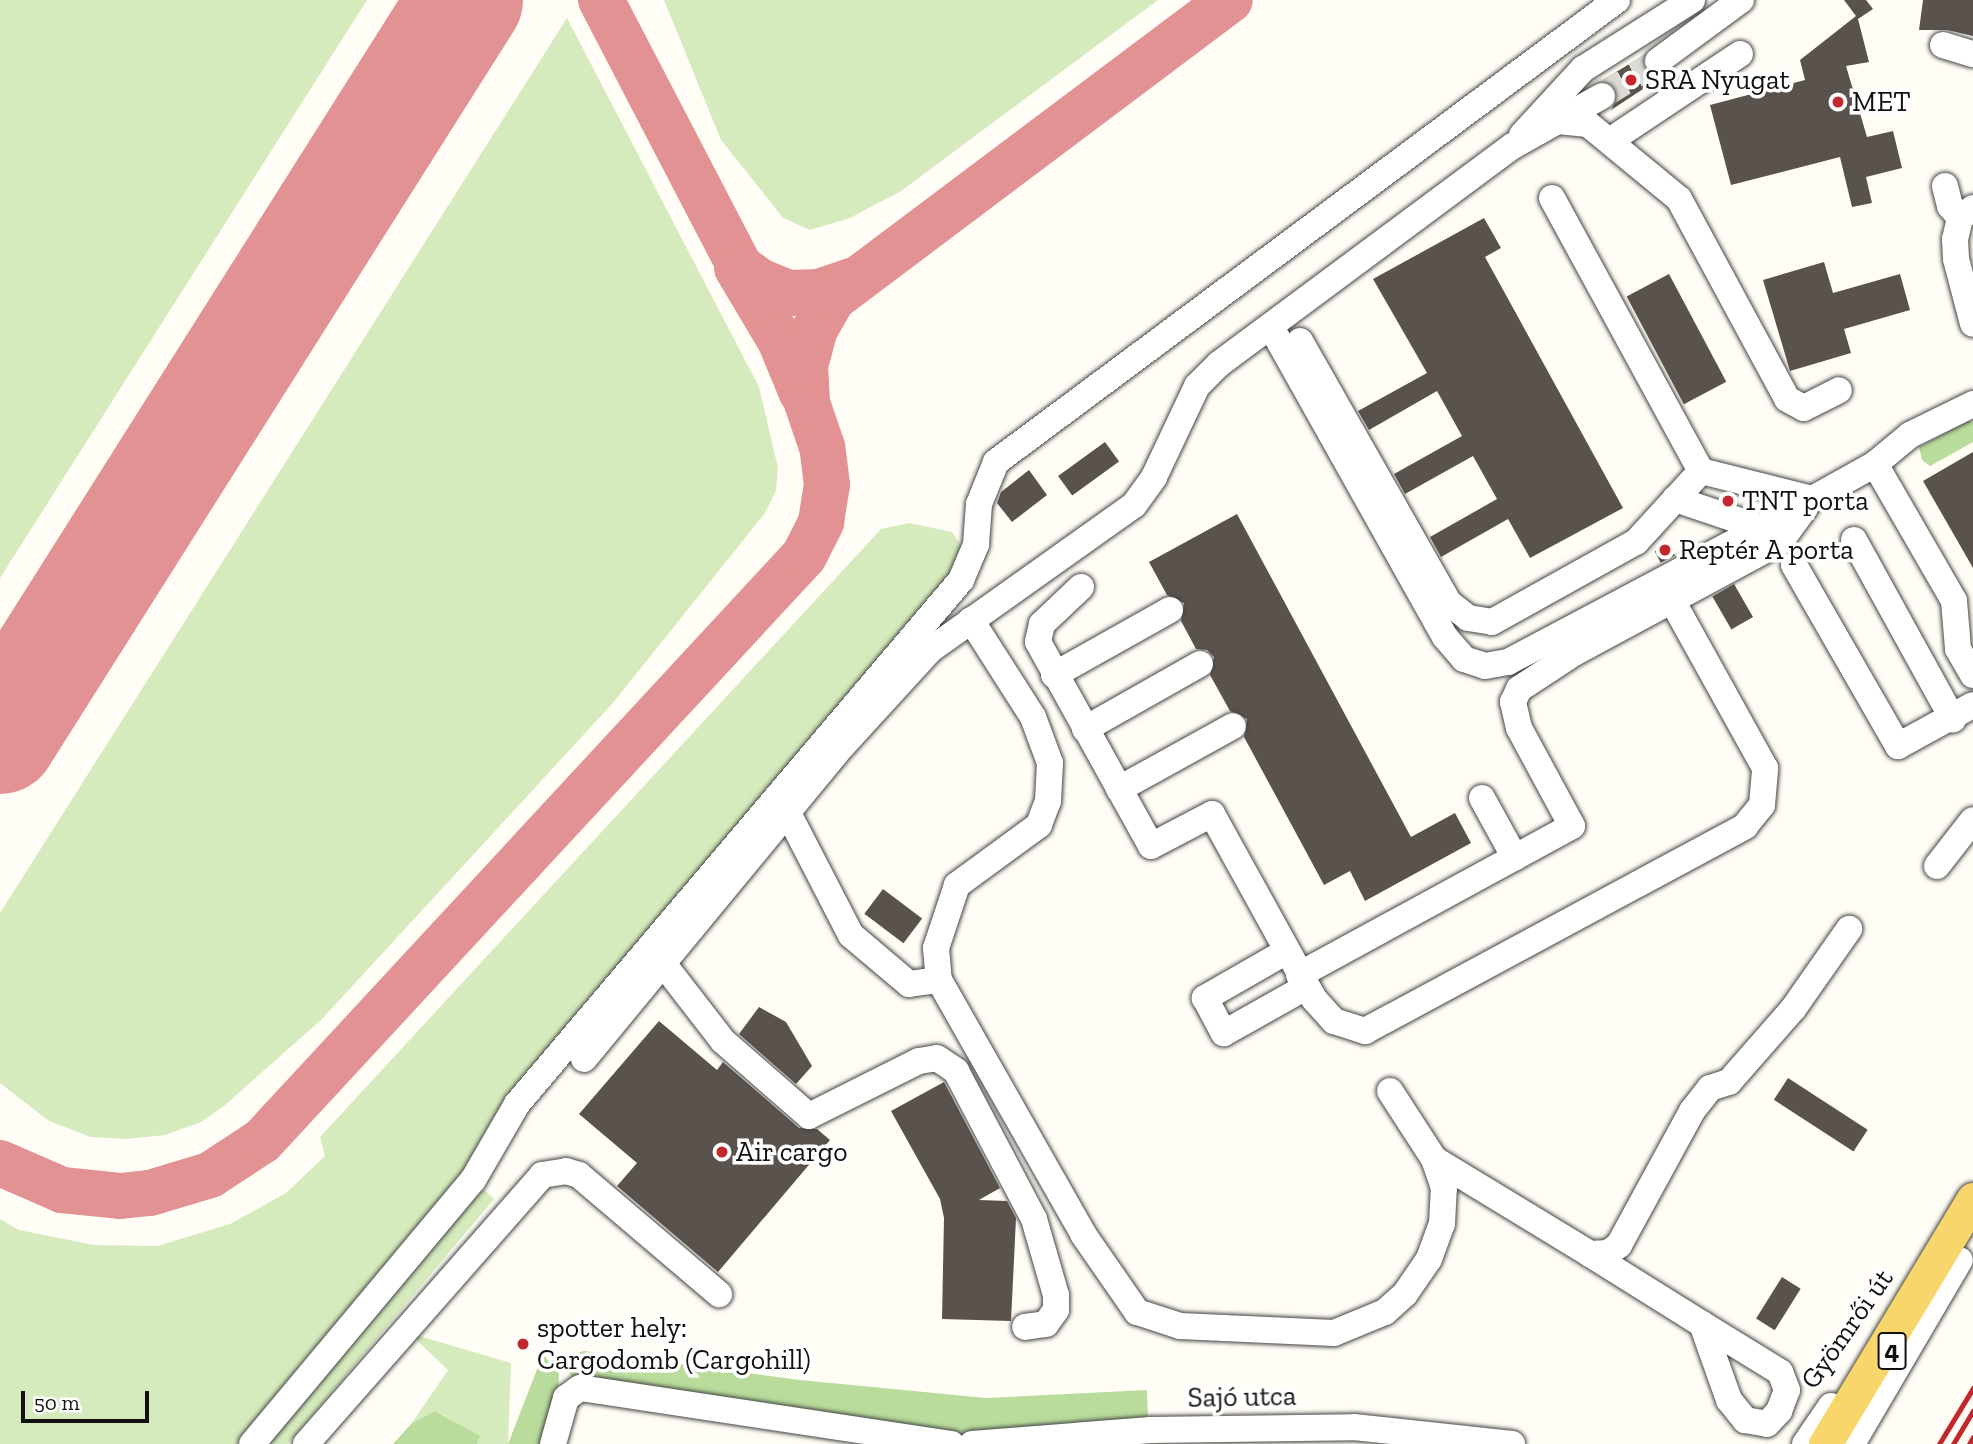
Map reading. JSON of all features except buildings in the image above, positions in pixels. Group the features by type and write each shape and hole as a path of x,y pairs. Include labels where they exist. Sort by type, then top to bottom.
{"main road":[{"name":"4","path":"1958,1249 1825,1444 1958,1249 1973,1199"}],"street":[{"path":"252,1444 473,1181 526,1094 961,580 976,544 979,504 996,462 1617,0"},
{"path":"1513,146 1583,69 1692,0"},
{"path":"1685,42 1683,20 1699,0"},
{"path":"1658,61 1741,0"},
{"path":"1647,28 1666,30 1685,42"},
{"path":"1943,45 1973,54"},
{"path":"1611,140 1740,54"},
{"path":"584,1059 900,680 930,650 1134,505 1154,477 1197,386 1219,364 1513,146 1602,96"},
{"path":"1558,121 1588,124 1611,140 1679,199 1787,399 1804,408 1839,390"},
{"path":"1945,186 1950,206 1967,213 1956,260 1973,324"},
{"path":"1552,198 1702,471 1812,499"},
{"path":"1270,327 1445,638 1474,664 1508,662 1761,528 1875,464 1910,435 1973,404"},
{"path":"1300,341 1449,603 1468,618 1492,622 1624,548 1702,471"},
{"path":"1875,464 1954,601 1958,649 1973,675"},
{"path":"1675,499 1761,528"},
{"path":"1287,951 1205,998 1224,1033 1303,981 1573,826 1516,721 1513,702 1519,689 1542,672 1780,541 1812,499"},
{"path":"1794,565 1898,746 1963,712 1854,540"},
{"path":"1081,587 1038,631 1041,652 1151,846 1212,814 1303,981 1334,1021 1365,1031 1745,826 1762,805 1765,768 1672,600"},
{"path":"1054,675 1170,610"},
{"path":"971,620 1033,717 1050,763 1048,801 1039,825 957,884 936,948 939,980 1083,1234 1137,1312 1180,1326 1334,1333 1362,1325 1405,1294 1429,1259 1442,1224 1444,1188 1434,1159 1390,1091"},
{"path":"1085,729 1200,664"},
{"path":"1119,789 1233,726"},
{"path":"1482,798 1514,858"},
{"path":"789,815 851,935 909,984 939,980"},
{"path":"1937,866 1973,820"},
{"path":"1590,1254 1608,1253 1619,1245 1692,1111 1710,1088 1729,1082 1793,1009 1849,929"},
{"path":"664,966 723,1041 809,1116 919,1060 937,1058 956,1071 1034,1219 1056,1295 1056,1310 1046,1324 1025,1327"},
{"path":"1434,1159 1702,1324"},
{"path":"306,1444 542,1175 566,1171 579,1175 719,1294"},
{"name":"Gyömrői út","path":"1805,1444 1958,1249"},
{"name":"Gyömrői út","path":"1852,1444 1958,1249"},
{"path":"554,1444 572,1390 953,1444"},
{"name":"Sajó utca","path":"972,1444 1150,1437 1353,1435 1512,1444"}],"green space":[{"path":"0,0 367,0 0,578"},
{"path":"664,0 1158,0 901,191 850,218 810,230 783,218 721,140"},
{"path":"567,18 759,387 778,468 776,491 765,513 612,704 322,1019 225,1105 201,1122 165,1135 126,1139 91,1137 49,1121 0,1083 0,913"},
{"path":"1968,421 1973,422 1973,442 1930,466 1922,460 1919,447"},
{"path":"909,523 952,532 963,549 951,576 473,1180 494,1199 288,1444 0,1444 0,1219 19,1230 94,1245 157,1246 230,1224 286,1193 325,1156 320,1137 881,529"},
{"path":"409,1333 511,1363 508,1444 477,1444 479,1436 436,1411 412,1423 448,1370"},
{"path":"584,1351 800,1380 986,1398 1147,1390 1148,1420 956,1437 574,1382 565,1364 567,1356"},
{"path":"543,1354 559,1374 558,1396 545,1444 508,1444"},
{"path":"435,1411 480,1436 477,1444 393,1444 412,1423"}],"taxiway":[{"path":"601,0 740,267 759,281 788,293 819,292 851,281"},
{"path":"0,1163 62,1190 120,1196 150,1193 210,1175 262,1141 804,556 821,522 827,485 822,447 807,403 805,366 815,329 833,298 1230,0"},
{"path":"737,268 780,340 802,393"}],"runway":[{"path":"0,737 466,0"}],"tunnel":[{"path":"1602,96 1658,61"}],"railway":[{"path":"1939,1444 1973,1388"},
{"path":"1953,1444 1973,1411"},
{"path":"1969,1444 1973,1437"}],"place":[{"name":"SRA Nyugat","path":"1631,80"},
{"name":"MET","path":"1838,102"},
{"name":"TNT porta","path":"1728,501"},
{"name":"Reptér A porta","path":"1665,550"},
{"name":"Air cargo","path":"722,1152"},
{"name":"spotter hely: Cargodomb (Cargohill)","path":"523,1344"}]}
